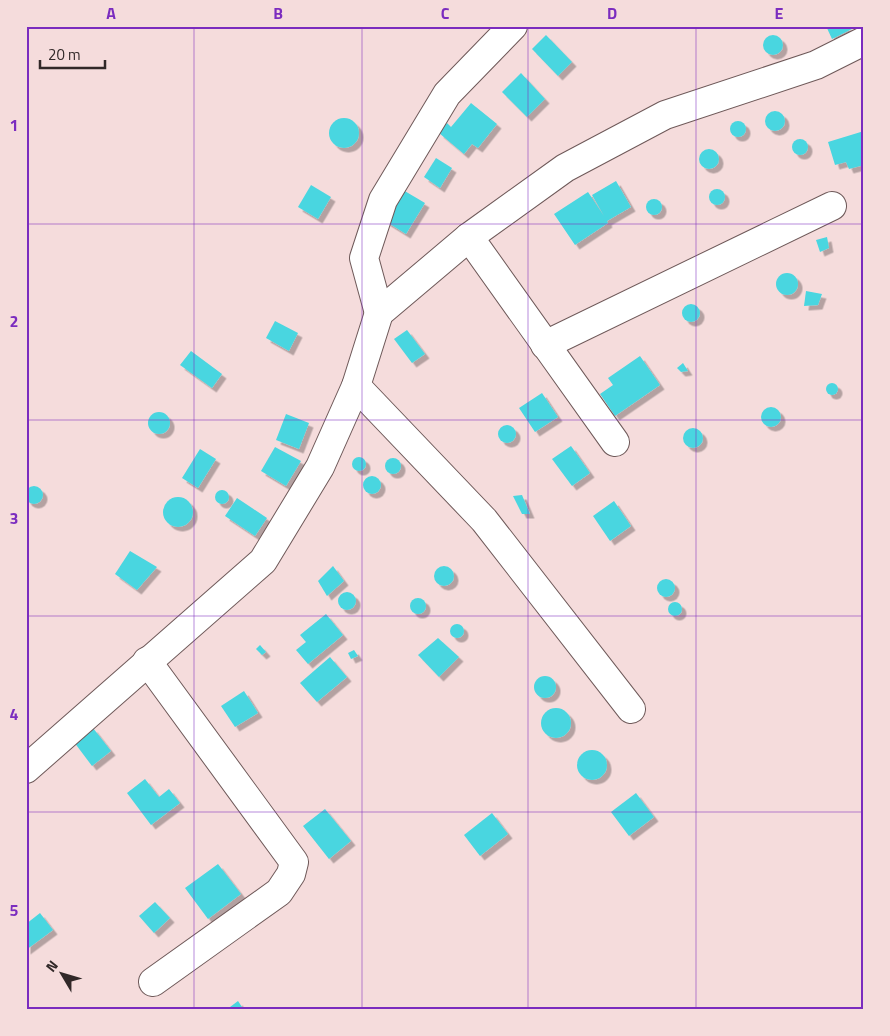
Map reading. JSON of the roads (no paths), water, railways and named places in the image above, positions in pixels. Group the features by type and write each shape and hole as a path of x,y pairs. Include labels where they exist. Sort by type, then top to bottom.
{"street":[{"path":"379,313 364,258 383,200 446,94 514,26"},
{"path":"26,769 263,561 320,467 356,386 379,313 469,237 565,168 665,116 816,65 864,41"},
{"path":"546,345 832,206"},
{"path":"469,237 615,442"},
{"path":"356,386 484,520 632,710"},
{"path":"147,661 294,862 291,874 279,892 153,982"}]}
